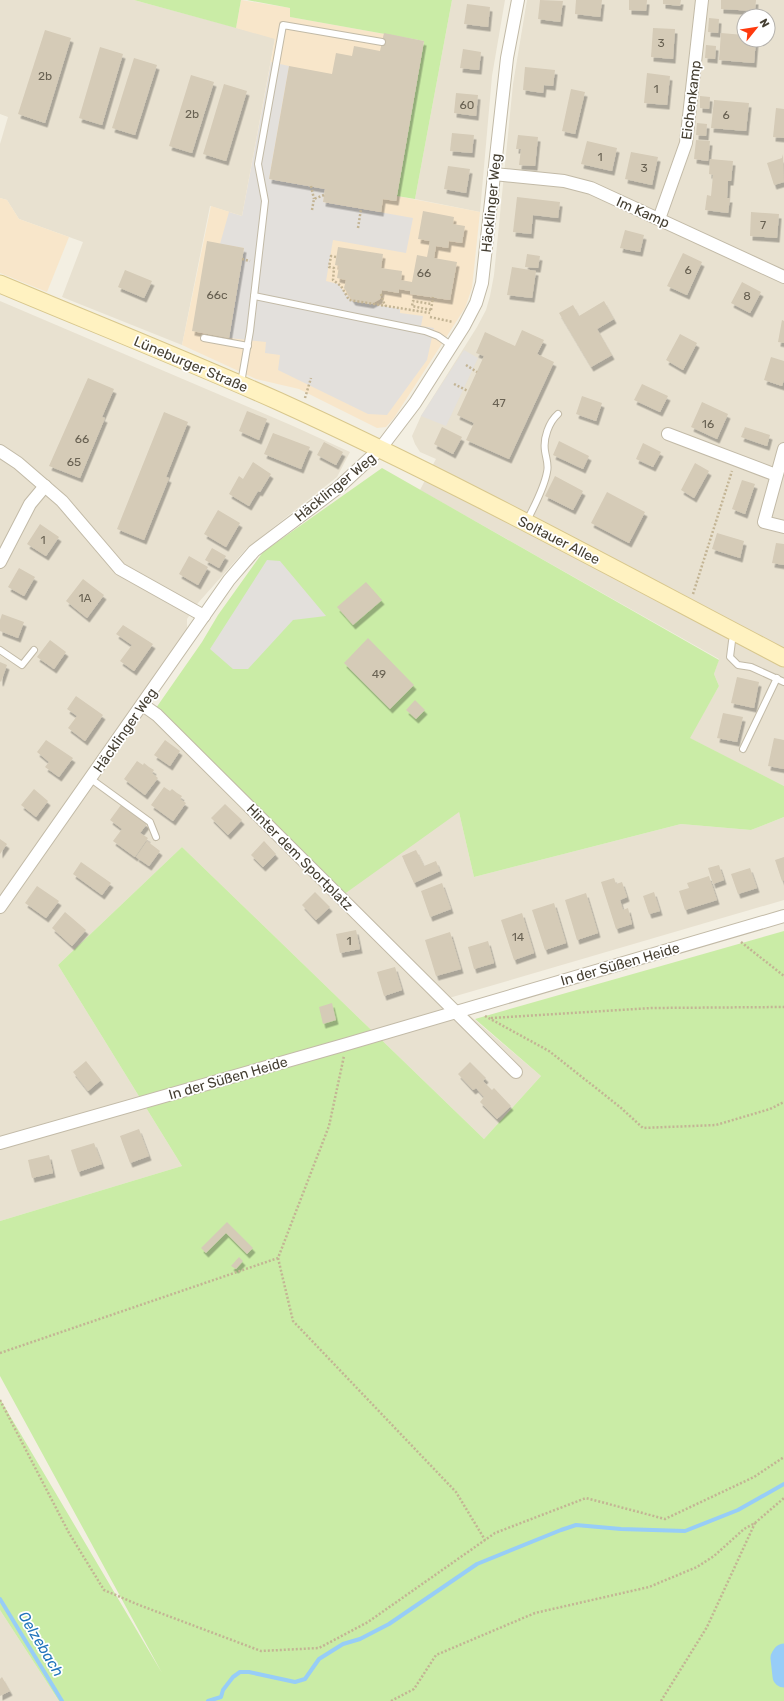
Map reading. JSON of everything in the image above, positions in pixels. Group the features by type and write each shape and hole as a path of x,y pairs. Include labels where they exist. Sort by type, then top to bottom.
{"street":[{"name":"Häcklinger Weg","path":"0,907 230,580 254,551 338,487 380,449 415,403 464,326 476,303 482,284 507,58 518,0"},
{"name":"Eichenkamp","path":"658,219 686,143 702,0"},
{"name":"Im Kamp","path":"494,174 564,181 591,188 784,277"},
{"name":"Lüneburger Straße","path":"0,284 241,385 380,449"},
{"path":"668,434 776,475"},
{"name":"Soltauer Allee","path":"380,449 526,523 784,658"},
{"path":"784,449 764,522 784,527"},
{"path":"0,451 18,463 62,501 120,569 204,616"},
{"path":"0,562 30,504 45,486"},
{"name":"Hinter dem Sportplatz","path":"143,705 157,715 456,1012"},
{"name":"In der Süßen Heide","path":"0,1143 347,1044 784,916"},
{"path":"456,1012 516,1072"}],"lane":[{"path":"241,385 248,346 265,201 258,164 283,26 382,42"},
{"path":"254,296 425,331 438,336 452,346"},
{"path":"204,338 248,346"},
{"path":"526,523 545,482 548,468 544,449 546,437 549,426 558,414"},
{"path":"736,633 732,641 730,657 738,665 751,667 784,682"},
{"path":"0,650 22,665 34,650"},
{"path":"743,749 777,678"},
{"path":"91,779 150,822 156,836"}],"path":[{"path":"311,186 314,199 312,210"},
{"path":"314,199 324,195"},
{"path":"358,228 361,209"},
{"path":"336,257 331,256 329,267 334,268 333,280 341,286 349,300 430,311"},
{"path":"381,294 385,306"},
{"path":"433,297 430,317 457,322 464,326"},
{"path":"430,311 412,306 413,301 432,304"},
{"path":"466,365 477,372"},
{"path":"307,394 311,378"},
{"path":"454,384 468,391"},
{"path":"688,608 735,460"},
{"path":"729,932 784,976"},
{"path":"490,1018 652,1008 784,1007"},
{"path":"470,1008 549,1051 620,1107 643,1128 716,1125 770,1109 784,1102"},
{"path":"347,1044 329,1126 278,1258 293,1321 456,1492 485,1540"},
{"path":"0,1354 278,1258"},
{"path":"0,1400 69,1533 104,1590 139,1605 261,1650 319,1648 368,1622 496,1533 586,1498 665,1519 754,1477 784,1457"},
{"path":"391,1701 414,1689 436,1655 535,1613 649,1587 697,1567 714,1556 744,1529 755,1523 784,1498"},
{"path":"661,1701 707,1628 755,1523"}],"shaded area":[{"path":"0,0 134,0 275,38 242,216 210,206 182,345 62,297 83,242 19,219 7,200 0,198 0,144 8,117 0,114"},
{"path":"241,0 290,8 290,17 424,41 397,196 480,212 472,288 465,308 394,418 386,427 377,428 299,389 256,379 182,345 211,206 242,216 275,39 236,28"},
{"path":"452,0 505,0 492,76 480,212 415,199"},
{"path":"527,0 784,0 784,786 689,738 719,686 714,674 719,659 420,490 436,459 420,452 412,436 421,416 477,327 486,310 494,275 513,84"},
{"path":"271,62 289,66 269,179 325,189 323,202 413,218 406,253 333,240 326,281 338,284 352,301 400,309 400,313 423,316 421,326 434,328 427,360 387,415 368,414 278,370 280,355 265,353 266,342 229,338 244,248 220,244 229,212 242,216"},
{"path":"0,198 7,200 19,219 69,237 47,292 0,273"},
{"path":"0,301 293,426 350,452 337,477 246,549 198,603 187,619 187,629 143,697 156,709 459,812 474,877 681,824 751,830 784,817 784,900 449,998 541,1076 484,1139 182,847 58,965 182,1166 0,1221"},
{"path":"464,350 478,358 446,426 421,416"},
{"path":"267,560 280,561 326,616 293,620 248,669 233,669 210,649"},
{"path":"0,1610 59,1701 0,1701"}],"green space":[{"path":"134,0 241,0 236,28"},
{"path":"247,0 452,0 415,199 397,196 424,41 290,17 290,8"},
{"path":"382,468 719,660 714,674 719,686 690,738 784,786 784,817 751,830 681,824 474,877 459,812 343,895 156,708 202,642 218,615 263,552"},
{"path":"182,847 484,1139 541,1076 475,1019 784,931 784,1701 59,1701 0,1610 0,1399 162,1673 0,1376 0,1221 182,1166 58,965"}],"building":[{"path":"540,0 563,1 560,22 538,19"},
{"path":"576,0 602,0 600,17 575,14"},
{"path":"629,0 647,0 646,11 629,10"},
{"path":"663,0 681,0 680,6 663,4"},
{"path":"721,0 756,0 755,8 736,8 736,10 721,9"},
{"path":"467,4 490,7 488,27 464,24"},
{"path":"709,18 719,19 718,33 708,32"},
{"path":"653,28 675,29 673,59 651,57"},
{"path":"45,30 71,38 45,123 18,114"},
{"path":"384,33 424,41 396,201 383,199 381,212 323,202 325,189 269,179 289,66 332,74 336,53 352,56 354,46 380,51"},
{"path":"721,33 736,34 736,48 755,48 754,63 719,60"},
{"path":"706,45 716,46 715,59 705,58"},
{"path":"100,47 123,54 102,125 79,118"},
{"path":"463,49 481,52 479,70 460,68"},
{"path":"134,58 157,65 135,135 112,128"},
{"path":"525,67 555,70 553,86 544,85 543,93 523,90"},
{"path":"647,73 670,76 667,105 644,103"},
{"path":"191,75 214,82 192,153 169,146"},
{"path":"224,84 247,91 226,161 203,154"},
{"path":"571,89 585,92 575,134 562,131"},
{"path":"456,93 478,95 476,116 454,113"},
{"path":"700,96 710,97 709,109 700,108"},
{"path":"714,100 749,103 746,131 711,128"},
{"path":"776,108 784,109 784,138 773,137"},
{"path":"697,123 707,124 706,136 696,135"},
{"path":"452,133 474,135 472,153 450,151"},
{"path":"518,135 538,137 535,166 519,165 521,149 516,149"},
{"path":"696,140 710,141 708,161 694,159"},
{"path":"587,141 617,148 612,171 581,164"},
{"path":"631,152 658,157 652,185 625,179"},
{"path":"783,154 784,182 774,185 767,163 782,158"},
{"path":"710,159 733,161 731,181 728,181 727,198 730,198 728,213 705,210 707,195 711,196 713,175 709,174"},
{"path":"448,166 470,169 466,193 444,189"},
{"path":"517,197 560,202 558,218 533,215 531,234 513,232"},
{"path":"423,211 454,217 453,224 465,226 462,243 449,241 448,248 436,246 434,258 457,262 450,300 410,294 410,291 399,289 399,293 382,290 380,299 371,304 353,301 344,288 346,280 337,278 339,266 335,265 338,247 383,254 381,268 402,271 401,280 412,282 417,255 427,257 430,241 418,239"},
{"path":"751,212 779,214 777,238 750,236"},
{"path":"625,230 644,235 640,252 620,248"},
{"path":"207,241 244,248 229,338 192,331"},
{"path":"683,253 702,262 687,295 667,286"},
{"path":"527,254 540,256 538,268 525,267"},
{"path":"512,267 536,271 532,298 507,295"},
{"path":"125,270 152,281 144,298 118,287"},
{"path":"742,282 761,292 750,313 731,303"},
{"path":"604,301 614,319 597,329 612,355 591,367 559,313 573,305 579,316"},
{"path":"782,320 784,321 784,343 778,342"},
{"path":"522,330 544,340 537,354 554,362 509,459 466,440 474,423 457,415 484,356 476,353 485,332 515,346"},
{"path":"680,334 697,343 683,370 666,360"},
{"path":"771,357 784,361 784,380 782,386 764,380"},
{"path":"88,378 114,389 102,417 105,418 80,478 49,466"},
{"path":"642,384 668,396 660,412 634,400"},
{"path":"582,396 602,403 596,421 576,414"},
{"path":"702,402 728,414 717,439 691,427"},
{"path":"247,411 267,419 259,440 239,431"},
{"path":"164,412 188,422 166,477 169,478 144,540 117,529"},
{"path":"442,427 462,437 453,454 434,444"},
{"path":"745,427 770,435 767,446 741,437"},
{"path":"273,433 310,447 301,469 264,454"},
{"path":"559,441 589,456 583,469 553,455"},
{"path":"324,442 343,452 336,465 317,455"},
{"path":"643,443 661,452 653,467 636,459"},
{"path":"253,462 271,474 249,506 229,494 239,476 243,479"},
{"path":"695,463 709,471 694,498 681,490"},
{"path":"555,476 583,491 573,510 545,496"},
{"path":"742,480 755,484 745,514 732,509"},
{"path":"607,492 645,512 629,543 591,523"},
{"path":"218,510 240,523 226,547 204,534"},
{"path":"40,524 59,537 46,556 27,544"},
{"path":"717,533 744,541 740,558 712,549"},
{"path":"776,543 784,544 784,565 772,563"},
{"path":"212,548 226,556 219,568 205,560"},
{"path":"189,556 208,567 198,585 179,574"},
{"path":"19,568 35,577 24,596 8,587"},
{"path":"83,579 104,595 87,618 66,601"},
{"path":"366,582 382,600 353,625 337,607"},
{"path":"2,614 24,622 18,638 0,631 0,620"},
{"path":"123,625 153,644 134,671 120,661 132,645 116,634"},
{"path":"368,638 414,685 390,709 344,663"},
{"path":"50,640 66,652 54,669 37,657"},
{"path":"0,662 7,665 1,682 0,681"},
{"path":"737,677 759,682 754,708 731,703"},
{"path":"76,696 103,715 85,741 68,728 77,716 67,709"},
{"path":"415,700 425,710 416,719 406,710"},
{"path":"723,713 743,717 737,742 717,738"},
{"path":"774,738 784,740 784,769 768,766"},
{"path":"46,740 73,758 59,777 45,767 49,762 37,752"},
{"path":"165,740 180,751 170,766 154,755"},
{"path":"137,761 143,765 144,763 154,770 152,773 158,778 145,795 124,779"},
{"path":"164,787 170,791 172,789 182,796 180,799 186,803 173,821 151,805"},
{"path":"34,789 48,801 36,817 21,805"},
{"path":"225,804 242,820 228,835 211,818"},
{"path":"121,805 147,824 140,833 148,838 135,857 113,841 122,829 110,820"},
{"path":"0,839 7,844 0,854"},
{"path":"147,841 160,851 149,866 136,857"},
{"path":"264,841 276,854 263,867 251,855"},
{"path":"416,850 424,866 436,861 440,871 414,883 402,856"},
{"path":"784,857 784,880 782,881 775,860"},
{"path":"81,862 111,883 102,895 73,874"},
{"path":"719,865 724,880 713,884 708,868"},
{"path":"750,868 757,888 738,894 731,874"},
{"path":"709,876 717,900 685,910 679,891 689,888 687,883"},
{"path":"614,878 616,884 622,882 627,897 620,900 623,910 628,908 632,924 616,929 601,882"},
{"path":"442,883 451,909 430,917 421,891"},
{"path":"37,886 59,901 46,918 25,903"},
{"path":"315,892 330,907 316,920 302,905"},
{"path":"654,892 660,911 649,914 643,896"},
{"path":"586,893 598,933 577,940 565,900"},
{"path":"554,903 566,943 545,950 532,910"},
{"path":"65,912 86,930 72,946 52,928"},
{"path":"522,913 534,953 514,960 501,920"},
{"path":"356,930 360,949 340,953 336,934"},
{"path":"450,932 461,969 436,976 425,940"},
{"path":"488,941 494,963 474,969 468,947"},
{"path":"395,967 402,990 384,996 377,972"},
{"path":"332,1003 336,1020 323,1024 319,1007"},
{"path":"86,1061 101,1080 88,1091 73,1072"},
{"path":"470,1062 486,1078 483,1081 492,1090 494,1088 511,1106 497,1119 480,1102 484,1097 476,1088 473,1090 458,1074"},
{"path":"139,1129 149,1156 130,1163 120,1136"},
{"path":"94,1143 102,1164 78,1172 71,1150"},
{"path":"49,1155 53,1173 32,1178 28,1160"},
{"path":"227,1222 253,1248 247,1254 226,1233 206,1253 201,1248"},
{"path":"239,1257 243,1261 236,1269 231,1266"},
{"path":"2,1677 10,1691 0,1696 0,1679"}],"waterway":[{"path":"208,1701 221,1697 223,1690 233,1677 240,1672 249,1672 295,1682 305,1679 319,1659 343,1644 360,1639 389,1624 477,1564 561,1530 576,1525 621,1529 685,1531 738,1510 784,1484"},
{"name":"Oelzebach","path":"0,1599 62,1701"},
{"path":"784,1655 782,1658 784,1676"}]}
